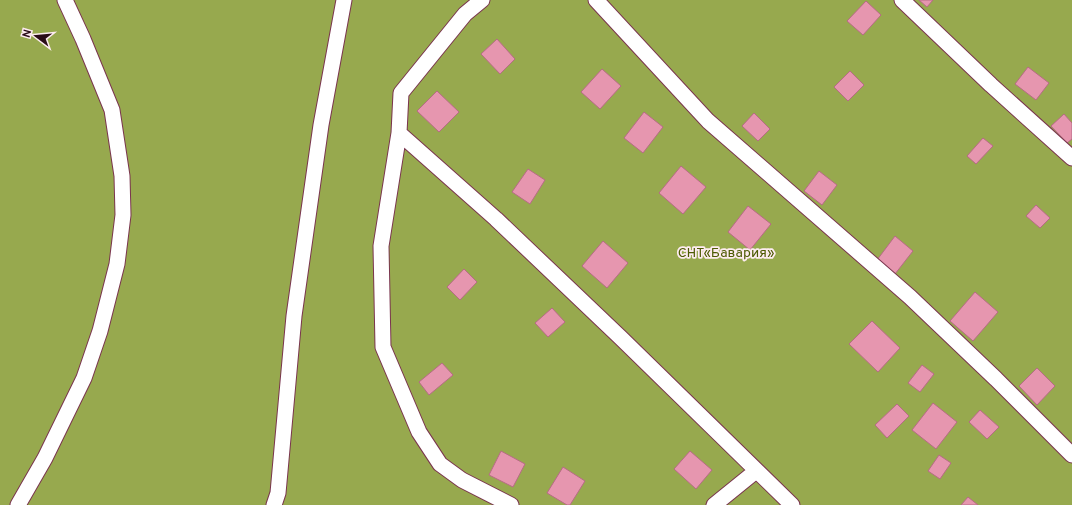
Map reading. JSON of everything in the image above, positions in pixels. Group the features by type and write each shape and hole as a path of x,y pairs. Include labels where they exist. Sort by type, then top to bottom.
{"street":[{"path":"18,505 45,458 84,378 100,331 117,264 123,215 122,176 112,110 83,39 64,0"},
{"path":"274,505 278,493 294,316 321,125 344,0"},
{"path":"482,0 465,14 401,93 399,133 395,164 381,246 383,347 419,432 440,464 462,480 511,505"},
{"path":"596,0 708,122 910,297 1072,455"},
{"path":"902,0 985,79 1072,158"},
{"path":"399,133 496,219 621,338 792,505"},
{"path":"714,505 756,471"}],"green space":[{"name":"СНТ«Бавария»","path":"0,0 1072,0 1072,505 0,505"}],"building":[{"path":"919,0 933,0 927,7"},
{"path":"866,1 881,15 863,35 847,21"},
{"path":"497,39 515,59 500,74 481,54"},
{"path":"1028,67 1049,83 1036,100 1015,84"},
{"path":"602,69 621,86 600,109 581,92"},
{"path":"850,71 864,85 848,101 834,87"},
{"path":"437,91 459,112 439,132 417,111"},
{"path":"644,112 663,127 643,153 624,138"},
{"path":"754,113 770,129 758,141 742,126"},
{"path":"1064,114 1072,123 1072,139 1067,143 1051,126"},
{"path":"983,138 993,146 976,164 967,156"},
{"path":"681,166 706,187 683,214 659,193"},
{"path":"528,169 545,180 530,204 512,192"},
{"path":"819,171 837,185 822,205 804,191"},
{"path":"1036,205 1050,218 1040,228 1026,216"},
{"path":"748,206 771,224 750,250 728,232"},
{"path":"895,236 913,251 895,274 877,260"},
{"path":"603,241 628,263 607,288 582,266"},
{"path":"464,269 477,282 460,300 447,287"},
{"path":"975,292 998,312 973,341 950,321"},
{"path":"552,308 565,322 548,337 535,323"},
{"path":"872,321 900,348 878,372 849,344"},
{"path":"442,363 453,375 429,395 419,382"},
{"path":"922,365 934,374 920,392 908,383"},
{"path":"1037,368 1055,386 1037,405 1019,386"},
{"path":"933,403 957,422 936,449 912,430"},
{"path":"897,404 909,416 887,438 875,425"},
{"path":"980,410 999,427 987,439 969,422"},
{"path":"501,451 525,464 513,487 489,475"},
{"path":"690,451 712,470 696,489 674,469"},
{"path":"939,455 951,463 940,479 928,471"},
{"path":"563,467 585,481 570,505 567,505 547,493"},
{"path":"968,497 978,505 961,505"}]}
